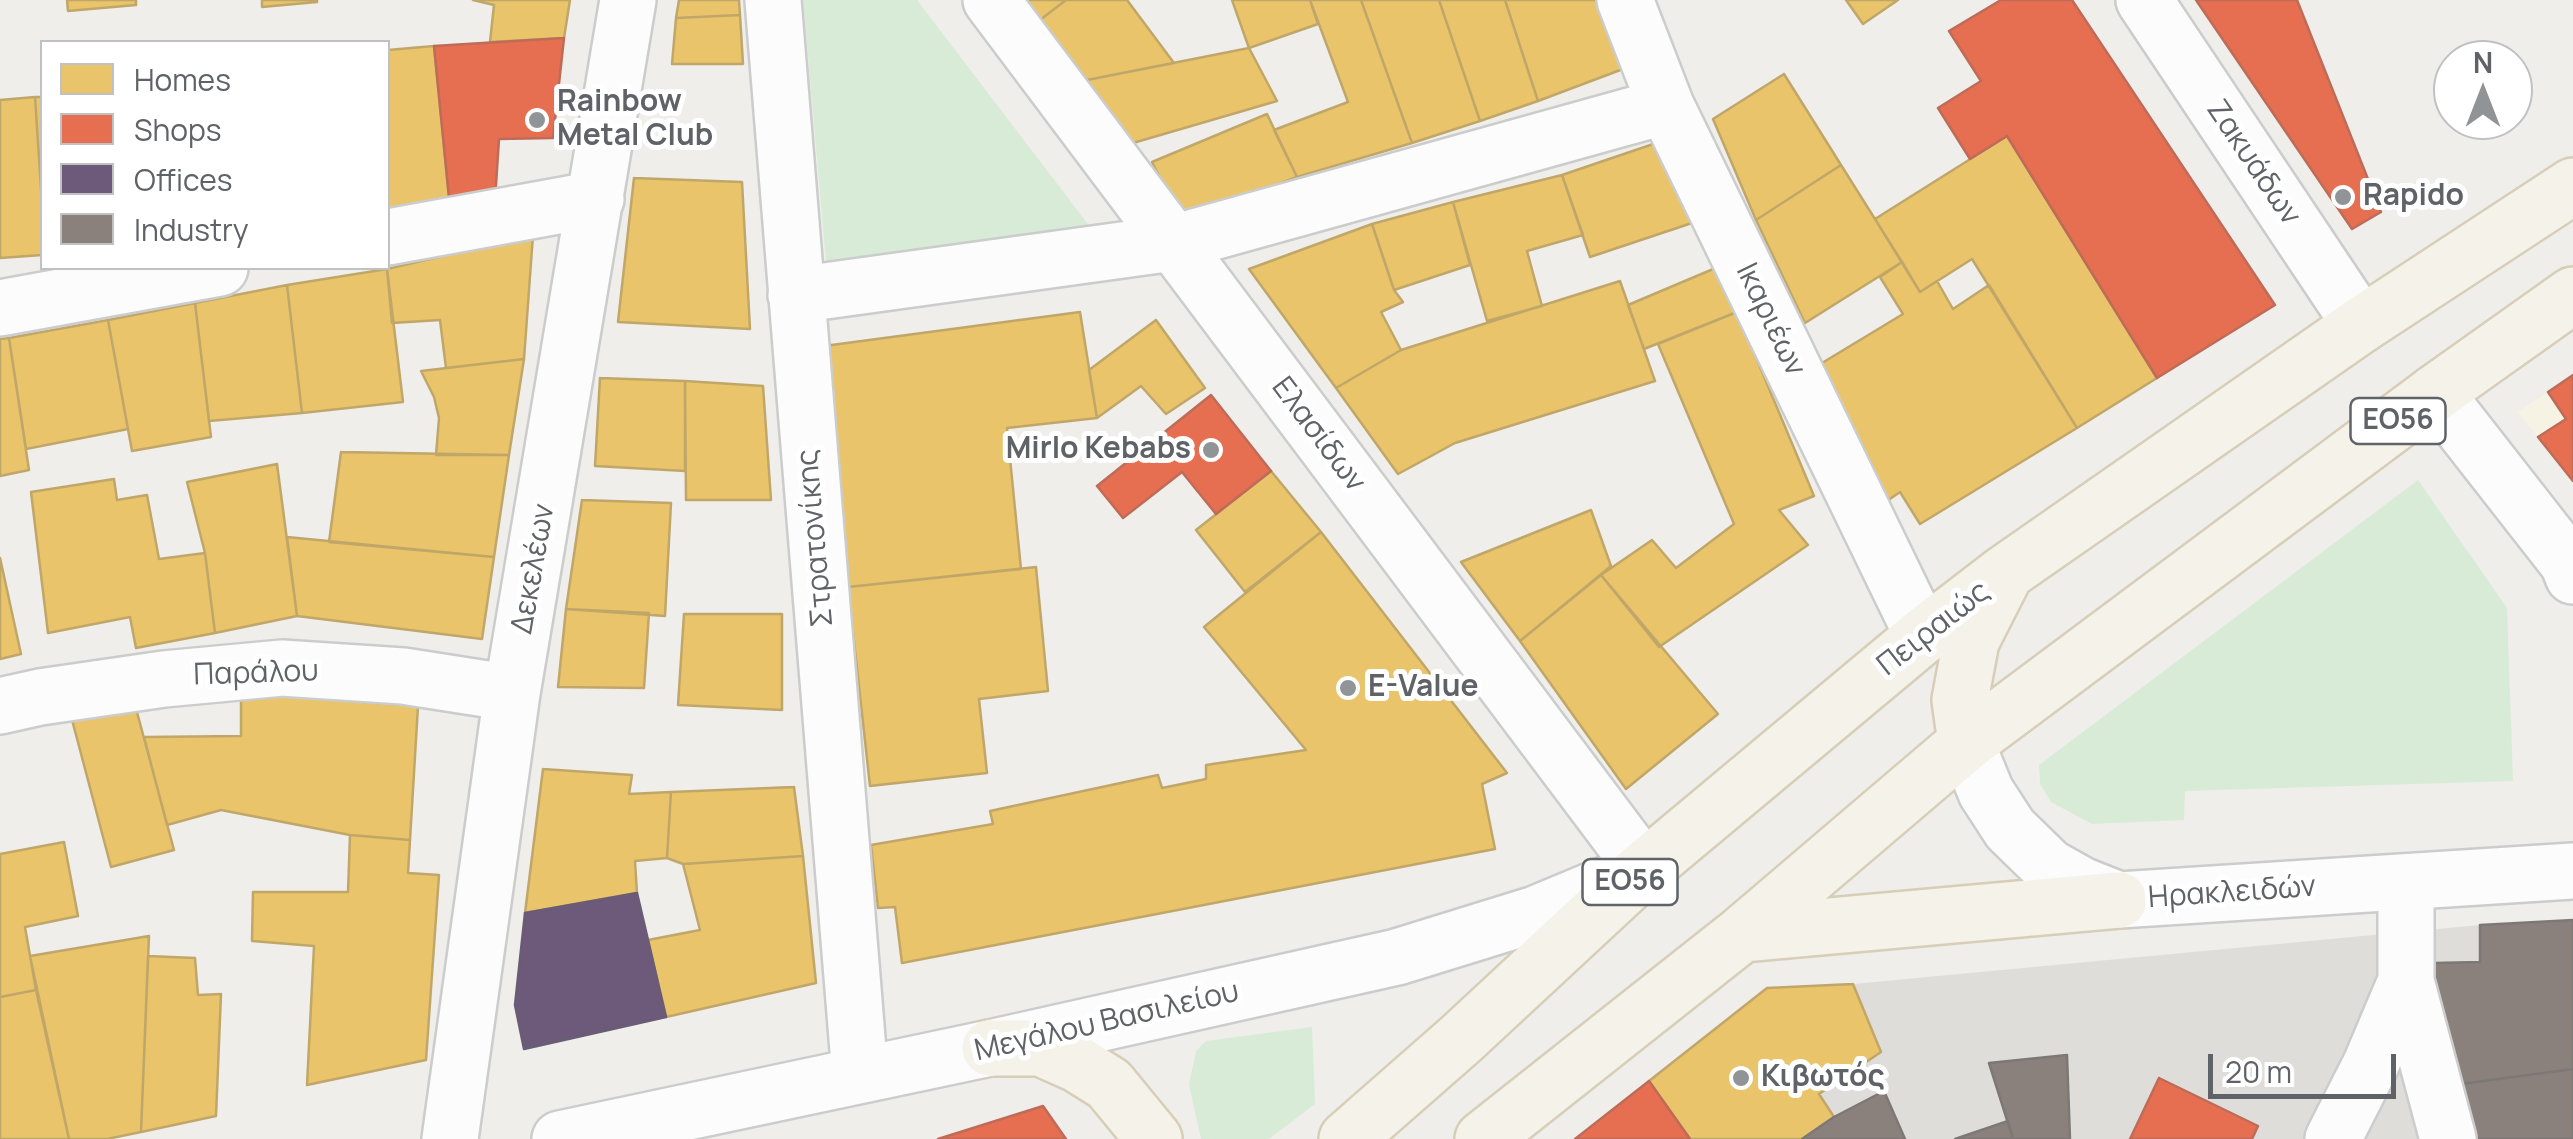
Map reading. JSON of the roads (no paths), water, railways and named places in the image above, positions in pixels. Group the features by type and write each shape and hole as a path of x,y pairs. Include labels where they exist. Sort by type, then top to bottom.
{"main road":[{"name":"Πειραιώς","path":"1347,1139 1462,1039 1644,869 1922,636 2362,325 2573,186"},
{"name":"ΕΟ56","path":"1483,1139 1742,934 1966,743 2435,393 2573,296"},
{"path":"1966,743 1960,700 1972,641 2006,573"},
{"path":"1742,934 2119,900"},
{"path":"990,1048 1041,1048 1077,1064 1110,1084 1154,1139"}],"street":[{"name":"Δεκελέων","path":"450,1139 512,694 628,0"},
{"name":"Στρατονίκης","path":"773,0 860,1075"},
{"name":"Ελασίδων","path":"991,0 1644,869"},
{"name":"Ικαριέων","path":"1625,0 1666,106 1922,636"},
{"name":"Ζακυάδων","path":"2144,0 2362,325"},
{"path":"796,295 1173,242 1666,106"},
{"path":"390,237 596,199"},
{"path":"0,308 209,270"},
{"path":"2435,393 2568,563 2573,576"},
{"name":"Παράλου","path":"0,706 40,696 164,679 282,668 403,676 512,694"},
{"name":"Ηρακλειδών","path":"1966,743 1986,792 2010,830 2049,867 2119,900 2573,871"},
{"name":"Μεγάλου Βασιλείου","path":"560,1139 1397,957 1536,914 1644,869"},
{"path":"2406,882 2406,981 2448,1139"},
{"path":"2333,1139 2406,981"}],"place":[{"name":"Rainbow Metal Club","path":"537,120"},
{"name":"Rapido","path":"2343,197"},
{"name":"Mirlo Kebabs","path":"1211,450"},
{"name":"E-Value","path":"1348,688"},
{"name":"Κιβωτός","path":"1741,1078"}]}
